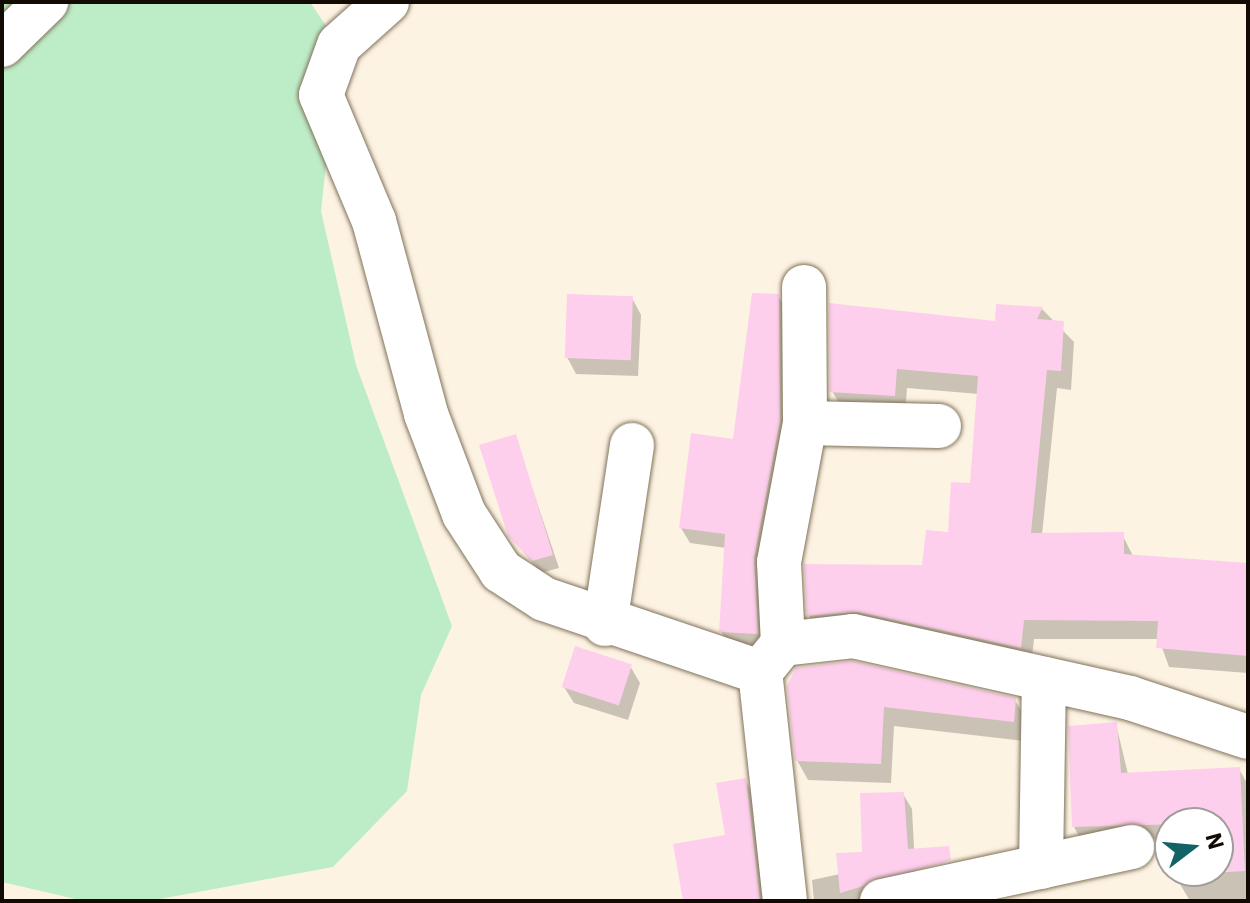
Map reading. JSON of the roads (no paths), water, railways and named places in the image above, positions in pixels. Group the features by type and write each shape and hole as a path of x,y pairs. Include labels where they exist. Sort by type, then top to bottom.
{"street":[{"path":"2,45 46,2"},
{"path":"387,2 339,45 321,95 374,221 426,414 464,514 501,571 605,624 772,658 853,636 1044,679 1248,737"},
{"path":"785,901 772,658 779,562 805,423 804,287"},
{"path":"805,423 939,426"},
{"path":"605,624 632,445"},
{"path":"1041,867 1044,679"},
{"path":"882,901 1132,847"}]}
